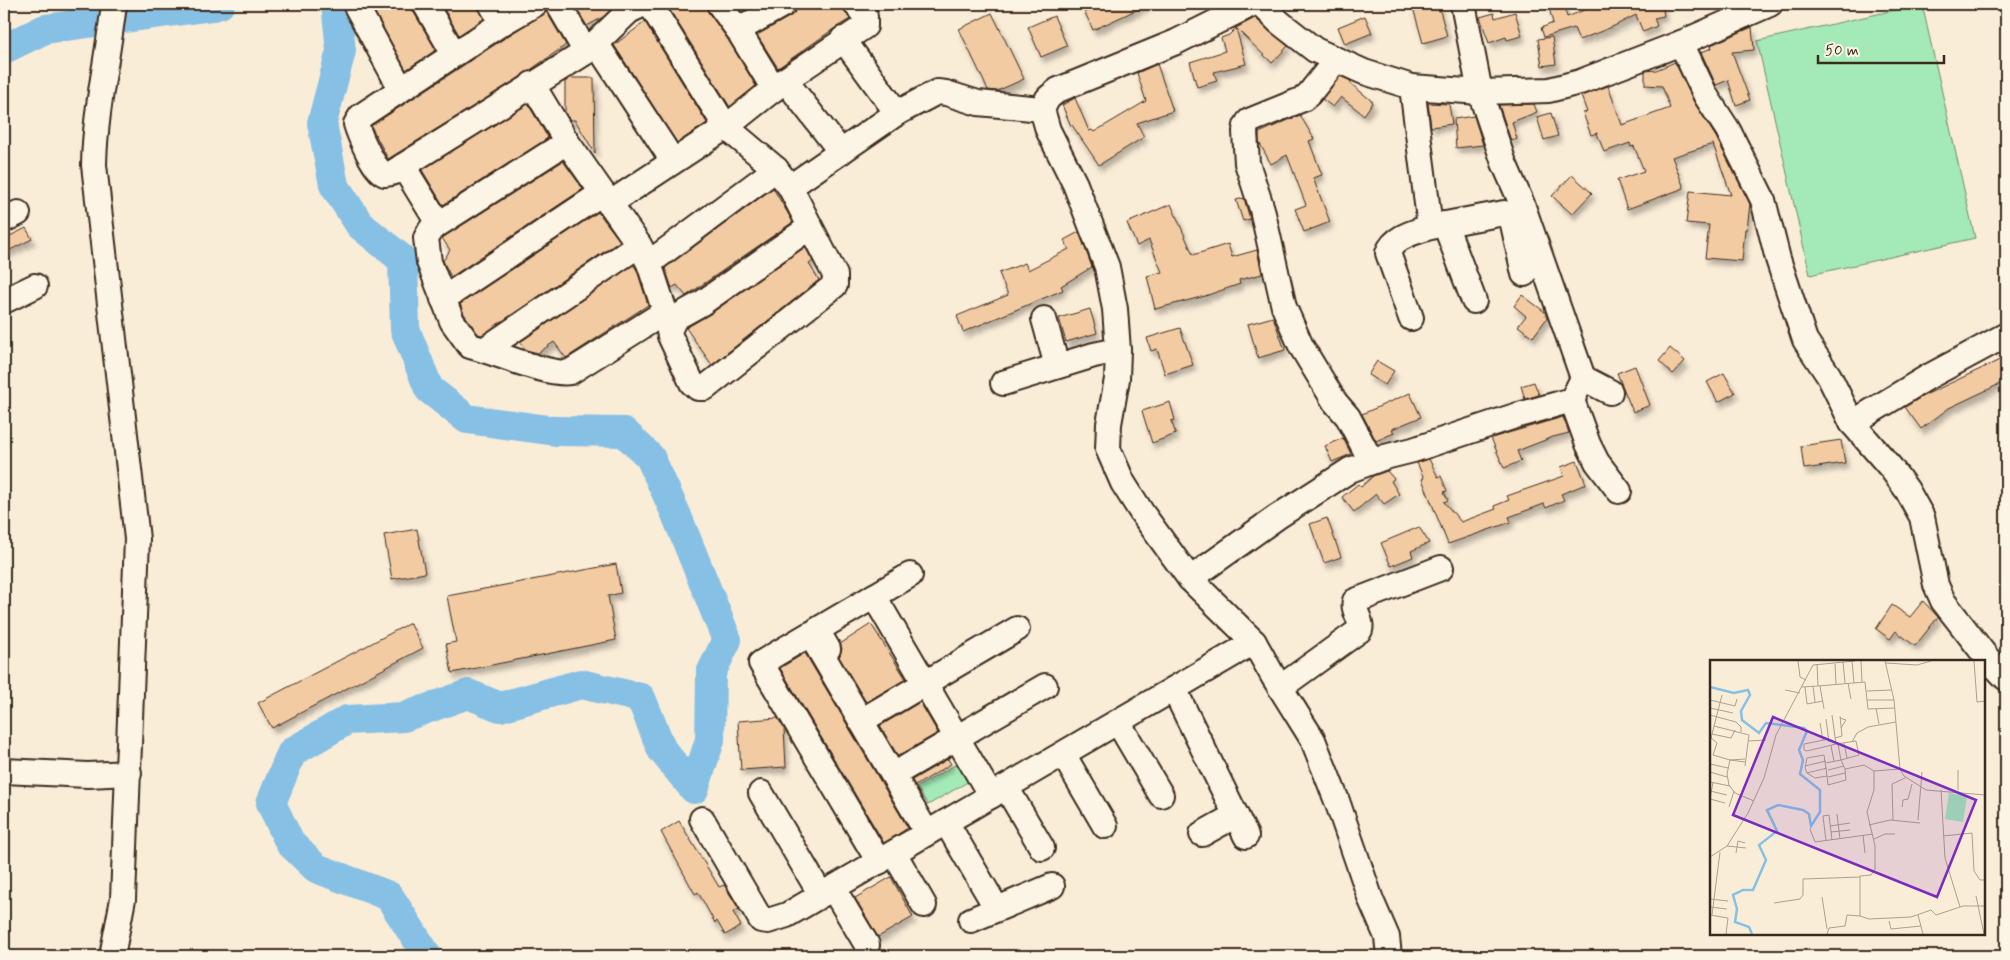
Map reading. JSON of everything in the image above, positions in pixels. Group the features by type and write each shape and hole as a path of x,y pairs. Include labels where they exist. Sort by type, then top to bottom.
{"street":[{"path":"112,956 123,899 137,539 94,165 94,141 114,4"},
{"path":"355,4 400,89"},
{"path":"425,4 454,54"},
{"path":"532,84 567,142 644,254 670,315 670,336 692,383 698,388 705,388 835,285 835,275 783,178 726,127 637,6 591,47 532,84 403,166 388,174 377,171 356,124 361,116 454,54 497,13 535,4"},
{"path":"558,4 673,161"},
{"path":"719,4 779,85 841,152"},
{"path":"738,30 784,4"},
{"path":"443,298 606,199 673,161 726,127 779,85 843,39 865,26 865,16 856,4"},
{"path":"1252,4 1176,42 1058,90 1048,98 1042,110 1048,130 1075,184 1107,267 1115,309 1118,350 1117,379 1108,424 1108,449 1122,483 1142,513 1190,579 1254,642 1313,740 1371,900 1387,936 1389,956"},
{"path":"1261,4 1279,22 1315,50 1364,72 1412,87 1480,92 1549,90 1580,82 1681,43 1770,4"},
{"path":"1463,4 1480,92 1504,163 1522,204 1584,378 1610,392"},
{"path":"843,39 897,112"},
{"path":"1681,43 1706,96 1728,130 1763,200 1778,259 1806,340 1829,376 1852,423 1891,468 1907,490 1922,517 1936,585 1943,601 1988,660 2006,678"},
{"path":"1336,60 1303,99 1249,121 1245,132 1246,155 1262,208 1284,307 1301,346 1335,402 1348,418 1371,462"},
{"path":"1412,87 1437,225 1474,301"},
{"path":"484,350 644,254 783,178 841,152 897,112 937,92 978,103 1042,110"},
{"path":"567,142 438,223 431,229 426,238 429,262 452,321 470,346 546,370 564,374 570,372 670,315 702,303 810,227"},
{"path":"403,166 438,223"},
{"path":"1411,318 1388,253 1390,247 1395,242 1437,225 1504,213 1509,215 1513,224 1524,274"},
{"path":"4,301 35,286"},
{"path":"1044,319 1057,366"},
{"path":"1852,423 1928,377 2006,335"},
{"path":"1003,383 1118,350"},
{"path":"1190,579 1277,517 1350,470 1572,400 1584,378"},
{"path":"1572,400 1588,444 1597,462 1619,491"},
{"path":"1281,687 1360,630 1361,624 1354,607 1355,601 1441,568"},
{"path":"910,575 816,630 896,774 997,909"},
{"path":"874,596 957,738 1042,848"},
{"path":"864,719 1017,629"},
{"path":"864,719 810,634 762,663 886,857 924,905"},
{"path":"702,820 762,920 768,921 788,915 1254,642"},
{"path":"896,774 1045,686"},
{"path":"1174,689 1241,825 1202,834"},
{"path":"1118,722 1161,795"},
{"path":"1063,754 1105,826"},
{"path":"4,771 88,775 129,773"},
{"path":"761,793 827,892 867,945"},
{"path":"971,920 1052,886"}],"green space":[{"path":"1922,4 1975,238 1810,275 1757,41"},
{"path":"960,762 971,780 928,805 917,787"}],"building":[{"path":"370,4 411,4 413,11 436,50 406,70"},
{"path":"441,4 477,4 484,19 459,35"},
{"path":"574,4 617,4 603,17 587,26"},
{"path":"674,4 706,4 708,12 727,38 756,86 730,107 668,7"},
{"path":"736,4 756,4 742,12"},
{"path":"798,4 843,4 845,12 850,19 778,68 757,35 791,16 796,11"},
{"path":"1081,4 1149,4 1093,30"},
{"path":"1412,4 1438,4 1447,36 1423,43"},
{"path":"1548,4 1563,4 1567,17 1599,4 1662,4 1664,16 1654,18 1657,26 1643,32 1636,15 1579,40 1574,28 1544,37 1541,28 1553,23"},
{"path":"546,11 566,45 516,80 388,159 371,126"},
{"path":"1515,12 1522,36 1507,40 1506,37 1489,43 1480,17 1494,13 1495,18"},
{"path":"992,13 1024,79 997,91 988,90 959,29"},
{"path":"1054,16 1067,46 1041,57 1028,27"},
{"path":"1365,16 1372,33 1345,44 1338,27"},
{"path":"1255,18 1288,46 1272,63 1236,28"},
{"path":"645,22 707,123 677,143 614,45"},
{"path":"1752,27 1754,50 1732,52 1750,100 1736,105 1728,80 1716,85 1701,52 1712,48 1711,45"},
{"path":"1236,28 1246,64 1214,72 1217,81 1197,87 1190,62 1225,51 1221,38 1229,35"},
{"path":"1552,37 1556,64 1542,66 1538,39"},
{"path":"1675,62 1694,102 1716,137 1750,204 1742,261 1705,258 1709,225 1686,223 1690,191 1731,195 1713,144 1672,157 1684,188 1627,209 1617,180 1644,171 1634,146 1631,147 1630,143 1604,152 1597,133 1591,135 1583,113 1587,112 1581,96 1608,86 1622,125 1670,108 1662,86 1645,85 1645,71 1656,70"},
{"path":"1157,64 1173,111 1137,123 1144,137 1099,165 1071,126 1062,105 1075,98 1089,131 1092,130 1094,132 1146,101 1137,73"},
{"path":"1340,76 1351,81 1350,83 1373,102 1364,115 1341,97 1333,107 1322,99"},
{"path":"570,78 594,78 595,153 575,120 570,120 565,112 565,82"},
{"path":"1428,103 1449,104 1452,124 1431,127"},
{"path":"528,104 548,138 443,205 422,170"},
{"path":"1534,104 1537,112 1512,122 1517,139 1511,141 1499,105"},
{"path":"1551,113 1558,136 1544,140 1537,117"},
{"path":"1300,115 1314,139 1309,141 1322,175 1313,178 1330,222 1304,232 1295,209 1306,205 1287,155 1271,164 1259,142 1259,133"},
{"path":"1474,116 1483,145 1456,148 1454,119"},
{"path":"563,161 583,189 451,277 443,261 450,250 442,238"},
{"path":"1572,175 1592,193 1572,214 1552,196"},
{"path":"773,188 793,222 686,296 677,285 672,288 665,268"},
{"path":"1244,198 1250,219 1243,221 1236,200"},
{"path":"1171,204 1193,255 1228,244 1232,257 1257,250 1262,274 1239,280 1240,284 1205,296 1155,309 1147,276 1162,272 1149,240 1137,246 1127,223"},
{"path":"598,212 620,241 482,335 478,334 464,314 460,304"},
{"path":"26,228 32,239 4,253 4,239"},
{"path":"1079,232 1092,267 1061,286 1063,290 963,332 957,316 1008,295 999,273 1025,263 1028,270 1069,249 1064,240"},
{"path":"805,247 813,261 809,264 819,280 712,365 686,328 710,314"},
{"path":"633,265 637,270 648,305 566,358 554,342 538,353 526,350 520,342"},
{"path":"1522,295 1545,312 1547,318 1533,337 1518,326 1526,316 1514,306"},
{"path":"1090,309 1097,333 1066,342 1059,318"},
{"path":"1273,317 1285,350 1258,358 1248,324"},
{"path":"1180,328 1193,365 1165,374 1157,349 1151,351 1147,338"},
{"path":"1670,348 1685,361 1673,374 1659,361"},
{"path":"2006,357 2006,381 1949,408 1921,429 1905,407 1923,396"},
{"path":"1377,361 1394,371 1385,385 1368,375"},
{"path":"1635,366 1650,405 1633,412 1617,373"},
{"path":"1724,373 1735,393 1718,402 1707,382"},
{"path":"1534,382 1539,395 1525,399 1521,386"},
{"path":"1410,393 1421,417 1392,429 1394,433 1376,441 1362,414"},
{"path":"1170,402 1175,420 1171,421 1176,434 1152,443 1142,411"},
{"path":"1563,417 1569,433 1517,451 1521,461 1504,468 1491,438"},
{"path":"1343,438 1351,454 1332,462 1325,446"},
{"path":"1841,440 1845,463 1804,469 1801,446"},
{"path":"1429,459 1438,477 1441,476 1447,491 1444,492 1448,500 1444,502 1461,522 1496,509 1494,506 1509,500 1507,496 1564,476 1561,467 1577,461 1586,484 1561,494 1564,500 1546,508 1544,504 1509,517 1511,522 1448,544 1417,463"},
{"path":"1387,471 1394,479 1391,481 1399,494 1384,504 1376,494 1354,512 1342,497 1358,484 1361,487 1373,476"},
{"path":"1327,518 1341,557 1324,563 1310,524"},
{"path":"1419,527 1429,543 1411,551 1413,557 1391,566 1381,543"},
{"path":"417,529 425,573 392,579 384,535"},
{"path":"616,564 621,593 608,596 616,640 452,673 446,644 456,642 447,596"},
{"path":"1923,601 1938,617 1915,646 1896,631 1890,639 1876,629 1892,605 1910,617"},
{"path":"410,623 423,648 272,728 258,703"},
{"path":"871,624 906,679 866,702 839,657 842,649 840,644"},
{"path":"805,653 908,828 884,843 780,668"},
{"path":"920,702 938,733 898,756 880,726"},
{"path":"778,718 784,728 786,767 741,770 738,721"},
{"path":"948,759 951,764 915,786 912,780"},
{"path":"679,821 719,887 724,885 739,909 733,912 741,926 725,935 717,921 715,923 698,892 695,894 661,832"},
{"path":"891,877 913,917 878,937 855,898"}],"waterway":[{"path":"4,49 45,29 220,4"},
{"path":"336,4 341,51 322,123 334,185 360,225 403,260 405,329 429,389 467,419 556,431 624,432 650,457 676,514 727,640 711,673 710,740 694,789 662,750 641,698 581,684 500,707 468,694 404,717 347,720 292,752 271,803 290,843 316,868 389,896 426,954 425,956"}]}
